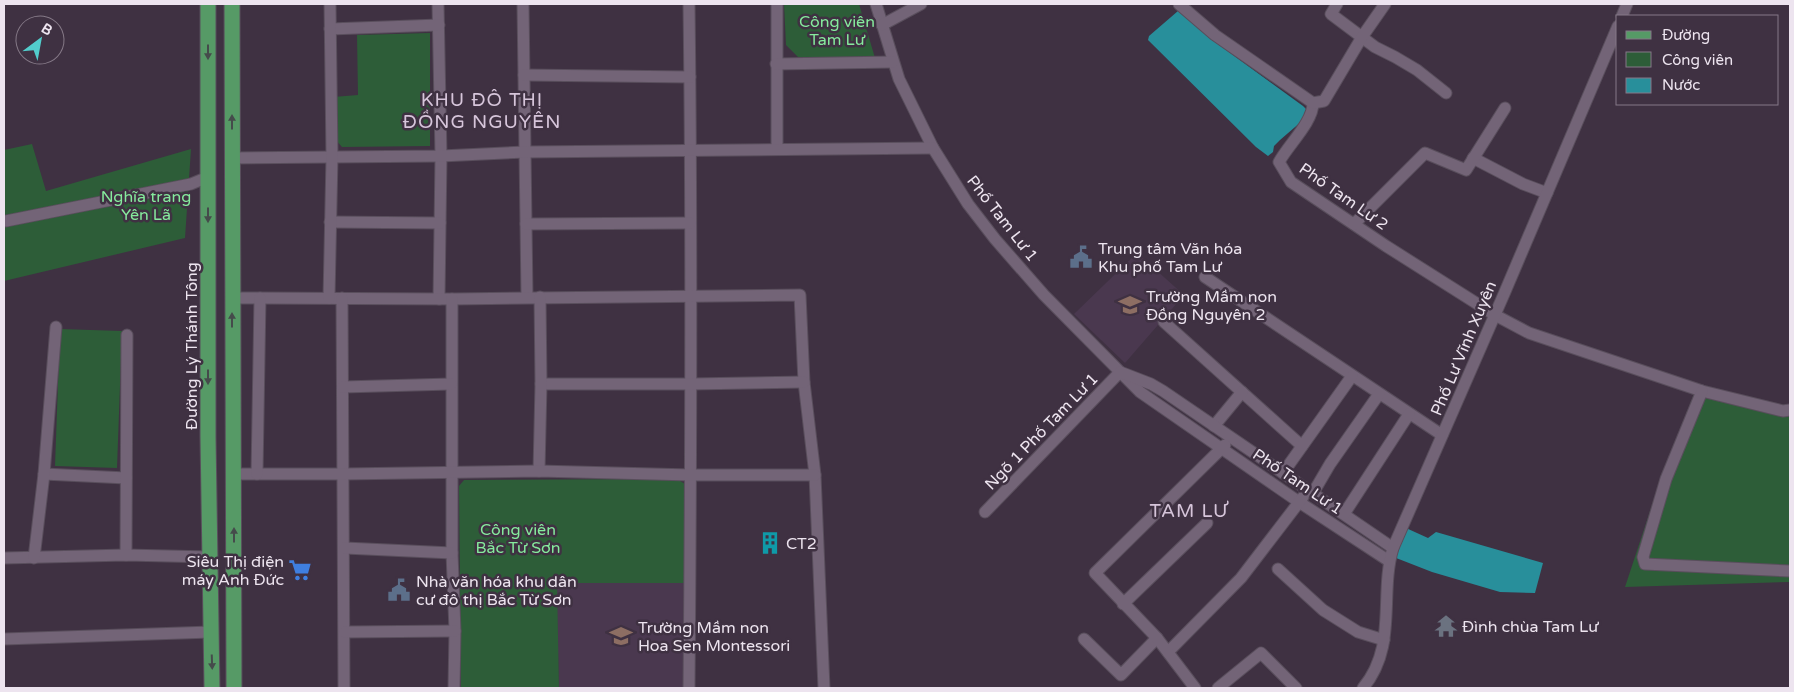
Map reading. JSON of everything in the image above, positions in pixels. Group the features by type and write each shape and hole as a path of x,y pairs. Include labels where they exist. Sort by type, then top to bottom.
{"main road":[{"name":"Đường Lý Thánh Tông","path":"208,4 208,437 212,688"},
{"path":"232,4 234,688"},
{"path":"210,592 234,591"}],"street":[{"path":"329,298 332,158 330,4"},
{"path":"438,4 441,156 439,299"},
{"path":"523,4 527,297"},
{"path":"689,4 691,151 689,688"},
{"path":"777,4 777,149"},
{"name":"Phố Tam Lư 1","path":"876,4 898,79 933,148 968,204 995,239 1044,295 1140,392 1222,450 1389,561"},
{"path":"882,25 921,4"},
{"path":"1179,4 1215,35 1313,103 1324,100 1362,37 1385,4"},
{"path":"1337,4 1331,14 1375,47 1417,70 1446,92"},
{"path":"330,29 439,25"},
{"name":"Phố Lư Vĩnh Xuyên","path":"1363,688 1372,678 1381,658 1384,640 1389,561 1393,548 1616,31"},
{"path":"776,64 893,62"},
{"path":"524,75 690,77"},
{"name":"Phố Tam Lư 2","path":"1313,103 1313,109 1305,124 1278,162 1291,182 1495,315 1529,333 1702,391 1783,411 1790,410"},
{"path":"1354,224 1426,153 1466,170 1505,108"},
{"path":"232,158 441,156 525,152 933,148"},
{"path":"1473,158 1523,184 1547,193"},
{"path":"6,221 191,184 208,177"},
{"path":"330,222 440,223"},
{"path":"526,224 690,223"},
{"path":"1205,277 1442,435"},
{"path":"232,298 452,299 800,295 804,382 815,475 824,688"},
{"path":"257,474 260,298"},
{"path":"342,298 345,548 344,688"},
{"path":"539,471 540,298"},
{"path":"452,299 454,688"},
{"path":"1164,322 1302,446"},
{"path":"34,558 44,474 56,327"},
{"path":"126,555 127,335"},
{"name":"Phố Tam Lư 1","path":"1120,372 1151,384 1163,391 1393,548"},
{"name":"Ngõ 1 Phố Tam Lư 1","path":"985,512 1120,372"},
{"path":"1283,473 1352,376"},
{"path":"541,384 804,382"},
{"path":"343,387 451,384"},
{"path":"1702,391 1666,479 1643,557 1645,564 1790,571"},
{"path":"1214,426 1242,392"},
{"path":"1168,652 1240,578 1299,502 1310,492 1380,394"},
{"path":"1344,514 1410,414"},
{"path":"1195,688 1157,638 1095,574 1222,450 1230,437"},
{"path":"234,474 539,471 691,475 815,475"},
{"path":"44,474 126,478"},
{"path":"1123,604 1207,524"},
{"path":"345,548 452,553"},
{"path":"4,558 126,555 210,557"},
{"path":"1278,569 1323,610 1358,632 1384,640"},
{"path":"345,632 455,631"},
{"path":"4,640 210,632"},
{"path":"1084,639 1121,675 1157,638"},
{"path":"1218,688 1261,653 1296,688"}],"shaded area":[{"name":"Trường Mầm non Đồng Nguyên 2","path":"1137,253 1184,295 1125,363 1074,314"},
{"name":"Trường Mầm non Hoa Sen Montessori","path":"556,583 684,583 686,688 559,688"}],"green space":[{"name":"Công viên Tam Lư","path":"784,4 859,4 875,58 798,57 786,45"},
{"path":"430,33 430,146 342,147 335,139 333,97 358,95 357,35"},
{"name":"Nghĩa trang Yên Lã","path":"32,144 46,191 191,149 185,238 4,281 4,150"},
{"path":"60,329 122,331 117,468 55,466"},
{"path":"1694,394 1790,415 1790,582 1625,587 1659,484"},
{"name":"Công viên Bắc Từ Sơn","path":"677,479 685,484 684,583 557,583 559,688 461,688 459,486 464,480"}],"water":[{"path":"1178,11 1215,42 1307,110 1302,121 1274,146 1273,152 1268,156 1256,147 1148,40 1149,36"},
{"path":"1406,528 1428,538 1436,532 1543,563 1535,593 1500,592 1432,572 1391,556"}],"place":[{"name":"Trung tâm Văn hóa Khu phố Tam Lư","path":"1081,257"},
{"name":"Trường Mầm non Đồng Nguyên 2","path":"1130,305"},
{"name":"CT2","path":"770,543"},
{"name":"Siêu Thị điện máy Anh Đức","path":"300,570"},
{"name":"Nhà văn hóa khu dân cư đô thị Bắc Từ Sơn","path":"399,590"},
{"name":"Đình chùa Tam Lư","path":"1446,626"},
{"name":"Trường Mầm non Hoa Sen Montessori","path":"621,636"}],"district":[{"name":"KHU ĐÔ THỊ ĐỒNG NGUYÊN","path":"482,110"},
{"name":"TAM LƯ","path":"1189,510"}]}
